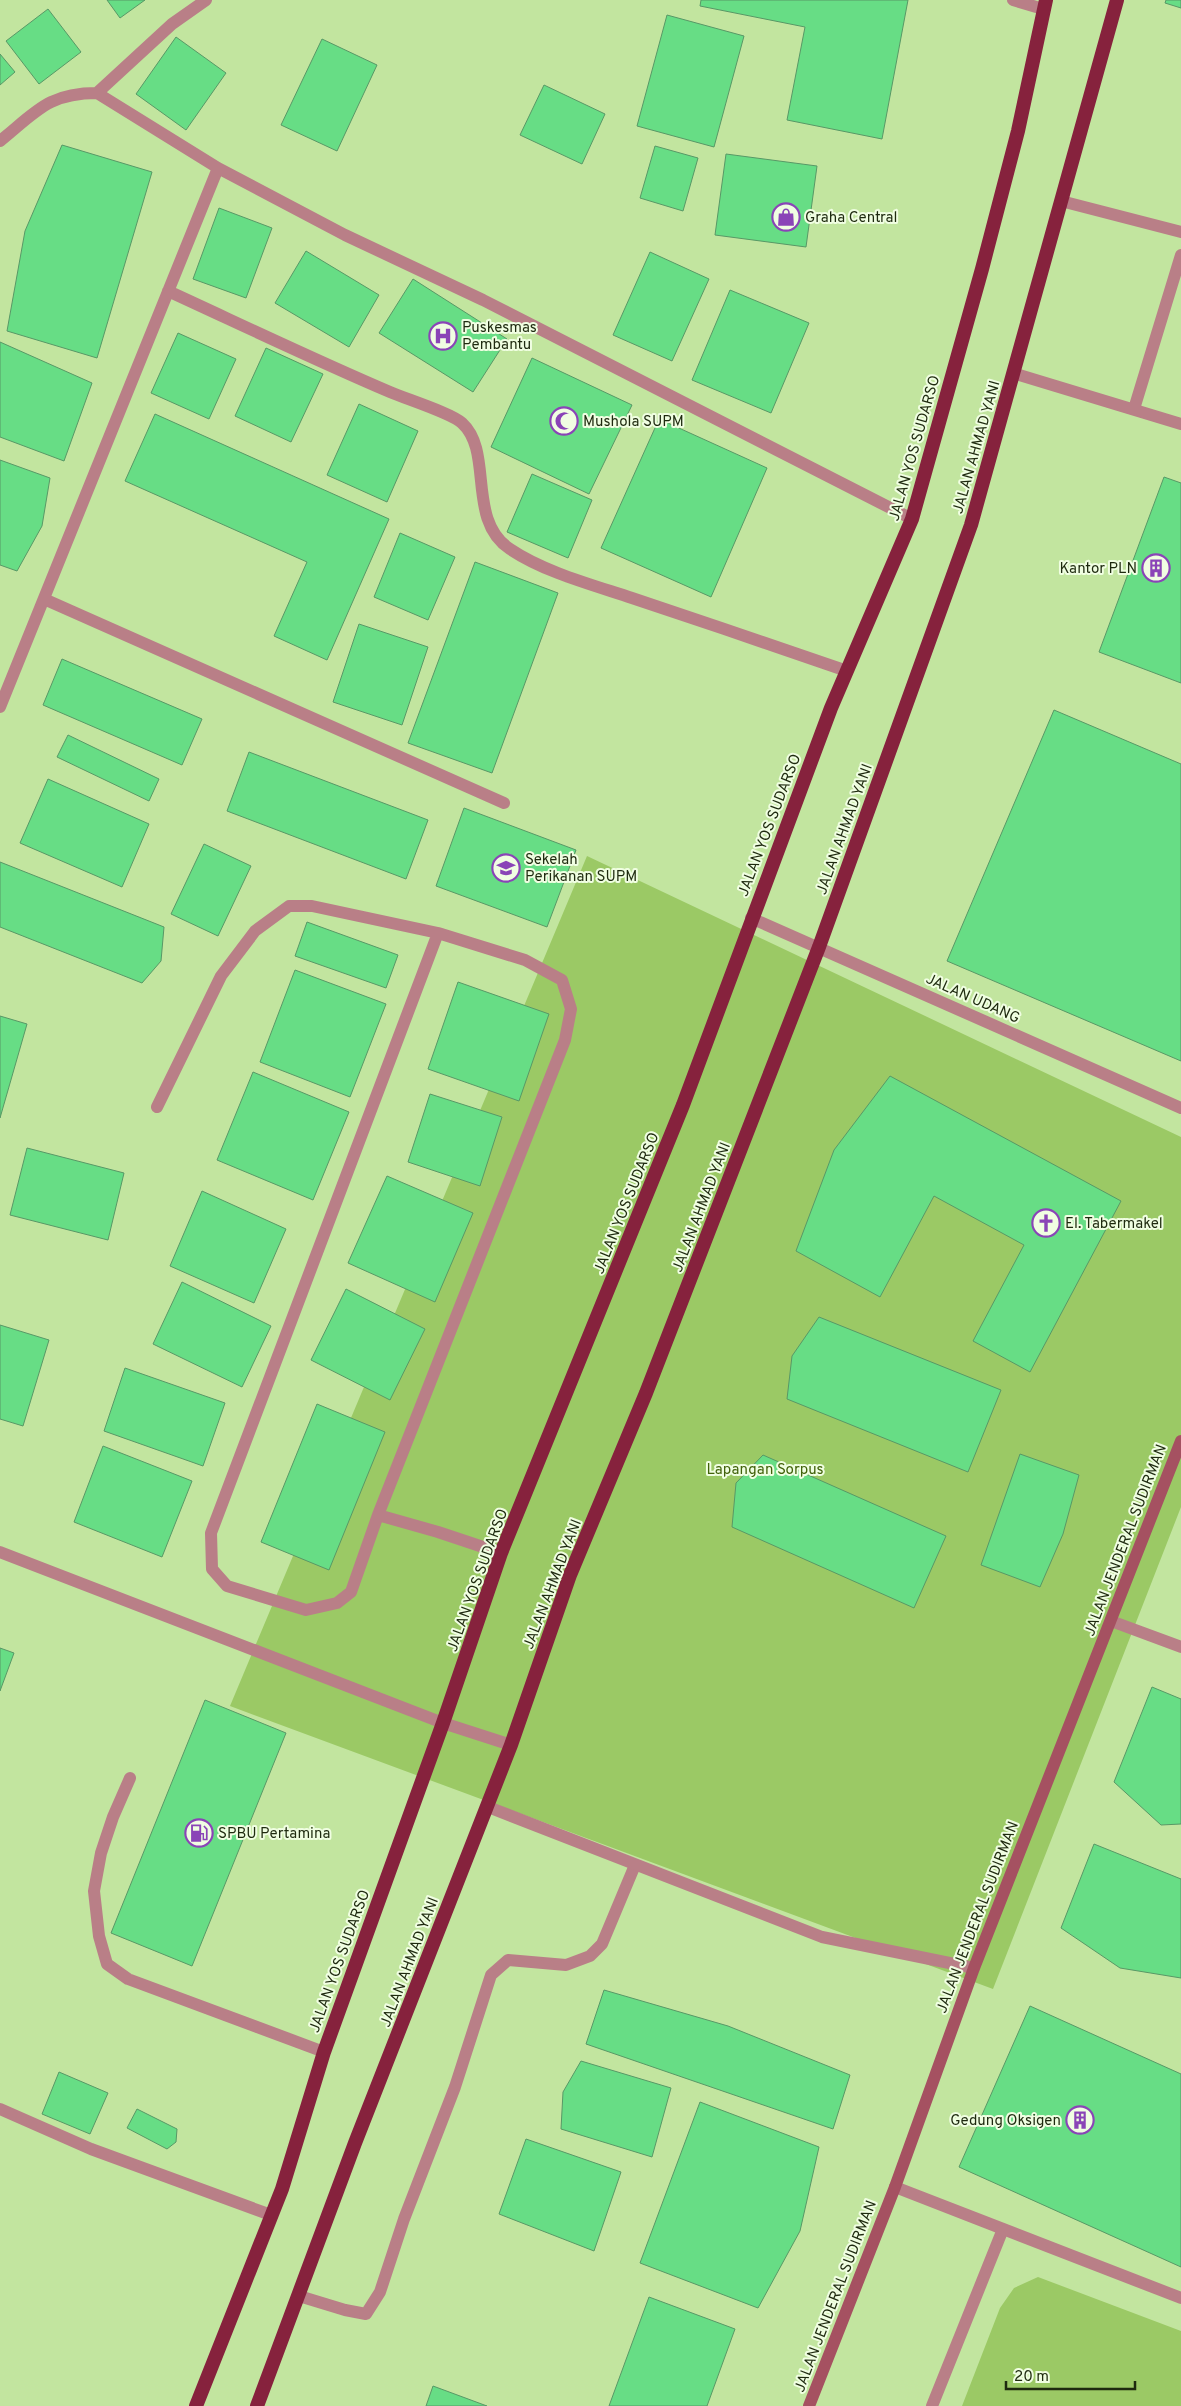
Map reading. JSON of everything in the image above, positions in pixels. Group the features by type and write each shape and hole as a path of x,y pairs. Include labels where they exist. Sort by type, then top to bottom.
{"highway":[{"name":"JALAN AHMAD YANI","path":"257,2406 359,2134 488,1807 570,1575 646,1393 819,947 971,525 1117,0"},
{"name":"JALAN YOS SUDARSO","path":"196,2406 282,2189 324,2052 502,1553 682,1105 751,918 847,671 912,519 982,269 1018,131 1044,5"}],"main road":[{"name":"JALAN JENDERAL SUDIRMAN","path":"810,2406 895,2187 974,1968 1065,1732 1111,1622 1181,1442"}],"street":[{"path":"97,92 172,24 206,0"},
{"path":"1013,0 1044,5"},
{"path":"0,141 50,101 74,93 97,92 218,168 345,235 483,300 912,519"},
{"path":"0,707 218,168"},
{"path":"1061,201 1181,232"},
{"path":"1134,408 1181,255"},
{"path":"168,291 390,392 460,421 470,432 475,443 486,512 491,531 508,548 529,560 580,580 847,671"},
{"path":"1013,373 1134,408 1181,424"},
{"path":"44,599 504,803"},
{"path":"157,1107 221,976 255,931 289,906 312,906 438,933 525,960 562,980 572,1009 565,1040 378,1515 351,1592 337,1603 306,1610 228,1586 212,1569 211,1533 438,933"},
{"name":"JALAN UDANG","path":"751,918 1181,1108"},
{"path":"378,1515 502,1553"},
{"path":"0,1552 443,1722 511,1745"},
{"path":"1111,1622 1181,1647"},
{"path":"130,1778 101,1853 94,1891 99,1936 107,1964 128,1979 154,1990 324,2052"},
{"path":"488,1807 822,1937 974,1968"},
{"path":"298,2296 345,2310 366,2314 380,2292 404,2219 455,2087 491,1974 508,1960 566,1966 590,1956 602,1944 635,1865"},
{"path":"0,2109 91,2149 271,2215"},
{"path":"895,2187 1181,2298"},
{"path":"932,2406 1003,2228"}],"green space":[{"name":"Lapangan Sorpus","path":"587,856 1181,1137 1181,1507 993,1989 230,1706"},
{"path":"1038,2277 1181,2331 1181,2406 962,2406 1000,2308 1014,2288"}],"building":[{"path":"107,0 145,0 120,18"},
{"path":"701,0 908,0 882,139 787,120 805,27 700,6"},
{"path":"1166,0 1181,0 1181,8 1165,3"},
{"path":"48,9 81,52 39,84 6,41"},
{"path":"667,15 744,36 714,147 637,126"},
{"path":"176,37 226,73 186,130 136,94"},
{"path":"322,39 377,65 337,151 281,125"},
{"path":"0,54 15,72 0,85"},
{"path":"544,85 605,114 582,164 520,135"},
{"path":"62,145 152,172 97,358 7,331 25,231"},
{"path":"655,146 698,158 683,211 640,198"},
{"path":"726,154 817,166 806,247 715,235"},
{"path":"219,208 272,228 246,298 193,279"},
{"path":"306,251 379,295 349,347 275,303"},
{"path":"650,252 709,279 672,361 613,335"},
{"name":"Puskesmas Pembantu","path":"413,279 507,339 473,392 379,333"},
{"path":"730,290 809,323 771,413 692,380"},
{"path":"178,333 236,359 209,419 151,393"},
{"path":"0,342 92,383 64,461 0,437"},
{"path":"266,348 323,374 291,442 235,416"},
{"name":"Mushola SUPM","path":"532,358 632,405 589,494 491,447"},
{"path":"359,404 418,431 387,502 327,475"},
{"path":"155,414 389,519 327,660 274,636 307,562 125,481"},
{"path":"659,419 767,468 711,597 601,548"},
{"path":"0,460 50,478 42,526 17,571 0,565"},
{"path":"532,474 592,500 568,558 507,532"},
{"name":"Kantor PLN","path":"1164,477 1181,483 1181,683 1099,652"},
{"path":"400,533 455,557 428,620 374,597"},
{"path":"475,562 558,593 492,773 408,743"},
{"path":"359,624 428,647 402,725 333,702"},
{"path":"62,659 202,719 182,765 43,705"},
{"path":"1054,710 1181,764 1181,1061 947,961"},
{"path":"68,735 159,779 149,801 57,757"},
{"path":"249,752 428,820 406,879 227,811"},
{"path":"48,779 149,824 122,887 20,843"},
{"name":"Sekelah Perikanan SUPM","path":"464,808 576,850 547,927 436,886"},
{"path":"204,844 251,866 218,936 171,914"},
{"path":"0,862 164,927 161,961 142,983 0,927"},
{"path":"307,922 398,955 386,988 295,956"},
{"path":"295,970 386,1004 350,1097 260,1062"},
{"path":"458,982 549,1014 519,1101 428,1069"},
{"path":"0,1016 27,1024 0,1118"},
{"path":"253,1072 349,1112 313,1200 217,1160"},
{"name":"El. Tabermakel","path":"890,1076 1121,1201 1030,1372 973,1341 1024,1245 934,1196 880,1297 796,1251 834,1150"},
{"path":"430,1094 502,1117 480,1186 408,1162"},
{"path":"27,1148 124,1173 108,1240 10,1215"},
{"path":"387,1176 473,1213 435,1302 348,1263"},
{"path":"202,1191 286,1229 254,1303 170,1266"},
{"path":"182,1282 271,1326 242,1387 153,1344"},
{"path":"346,1289 425,1329 390,1400 311,1360"},
{"path":"819,1317 1001,1390 968,1472 787,1399 792,1356"},
{"path":"0,1325 49,1340 23,1426 0,1419"},
{"path":"125,1368 225,1403 203,1466 104,1431"},
{"path":"317,1404 385,1432 329,1570 261,1542"},
{"path":"103,1446 192,1481 162,1557 74,1522"},
{"path":"1020,1454 1079,1475 1063,1534 1040,1587 981,1565"},
{"path":"763,1455 946,1536 914,1608 732,1527 736,1483"},
{"path":"0,1648 14,1653 0,1691"},
{"path":"1152,1687 1181,1699 1181,1824 1161,1825 1114,1782"},
{"name":"SPBU Pertamina","path":"205,1700 286,1733 192,1966 111,1933"},
{"path":"1094,1844 1181,1879 1181,1978 1120,1968 1061,1928"},
{"path":"604,1990 728,2026 850,2075 833,2129 586,2044"},
{"name":"Gedung Oksigen","path":"1030,2006 1181,2074 1181,2267 959,2167"},
{"path":"581,2061 671,2088 652,2157 561,2129 563,2092"},
{"path":"59,2072 108,2093 90,2134 42,2114"},
{"path":"700,2102 819,2147 800,2231 758,2308 640,2263"},
{"path":"137,2109 177,2129 176,2142 167,2149 127,2128"},
{"path":"526,2139 621,2172 594,2251 499,2214"},
{"path":"649,2297 735,2329 707,2406 609,2406"},
{"path":"433,2386 487,2406 426,2406"}],"place":[{"name":"Graha Central","path":"786,217"},
{"name":"Puskesmas Pembantu","path":"443,336"},
{"name":"Mushola SUPM","path":"564,421"},
{"name":"Kantor PLN","path":"1156,568"},
{"name":"Sekelah Perikanan SUPM","path":"506,868"},
{"name":"El. Tabermakel","path":"1046,1223"},
{"name":"SPBU Pertamina","path":"199,1833"},
{"name":"Gedung Oksigen","path":"1080,2120"}]}
